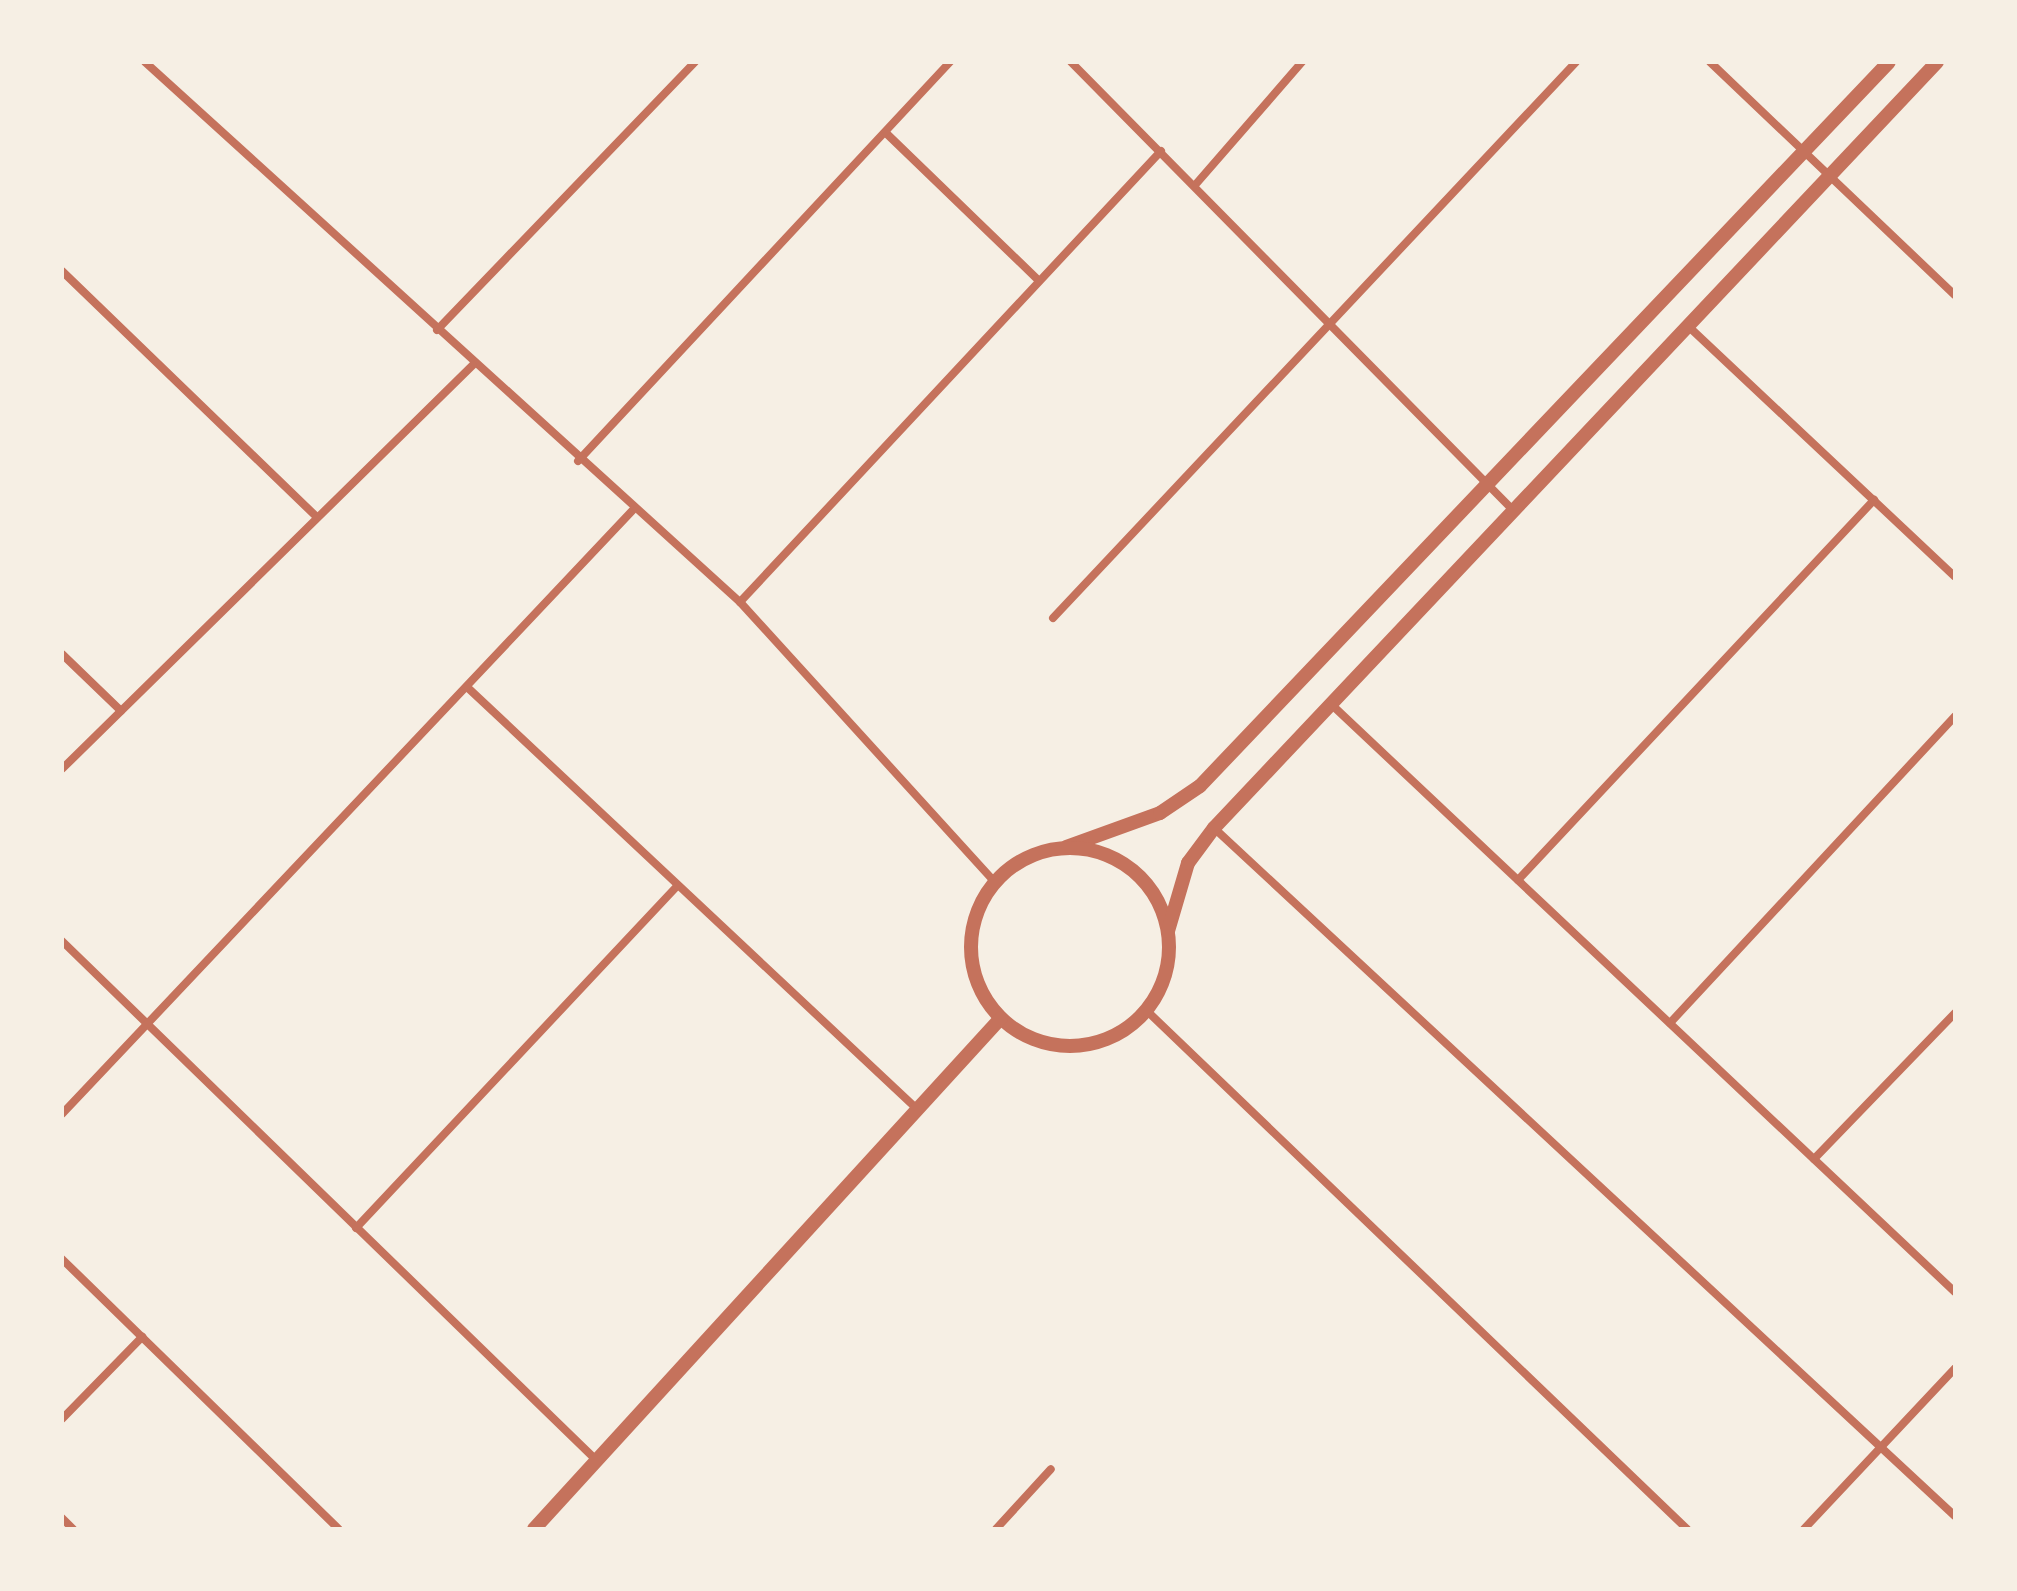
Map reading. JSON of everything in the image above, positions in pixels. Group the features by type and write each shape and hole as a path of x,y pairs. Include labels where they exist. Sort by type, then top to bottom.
{"street":[{"path":"145,62 632,511 740,602 995,882"},
{"path":"437,330 695,62"},
{"path":"578,461 950,62"},
{"path":"1071,62 1336,325 1514,511"},
{"path":"1196,184 1302,62"},
{"path":"1053,618 1336,325 1576,62"},
{"path":"1710,62 1955,295"},
{"path":"1889,62 1200,786 1160,813 1020,860 995,882 970,939 978,986 1001,1018 1027,1037 1073,1047 1119,1034 1146,1010 1164,979 1168,931 1188,863 1214,828 1937,62"},
{"path":"886,133 1038,280"},
{"path":"740,602 1161,151"},
{"path":"62,271 317,517"},
{"path":"1688,326 1955,577"},
{"path":"62,769 473,365"},
{"path":"1518,880 1874,500"},
{"path":"62,1114 632,511"},
{"path":"62,654 121,711"},
{"path":"467,687 916,1108"},
{"path":"1332,705 1955,1292"},
{"path":"1670,1023 1955,716"},
{"path":"1214,828 1955,1516"},
{"path":"1066,847 1090,849 1133,870 1168,931"},
{"path":"356,1228 678,885"},
{"path":"62,941 145,1026 596,1460"},
{"path":"1146,1010 1687,1529"},
{"path":"1814,1159 1955,1013"},
{"path":"534,1529 1001,1018"},
{"path":"62,1259 339,1529"},
{"path":"62,1419 142,1337"},
{"path":"1804,1529 1955,1368"},
{"path":"996,1529 1051,1469"},
{"path":"62,1518 73,1529"}]}
